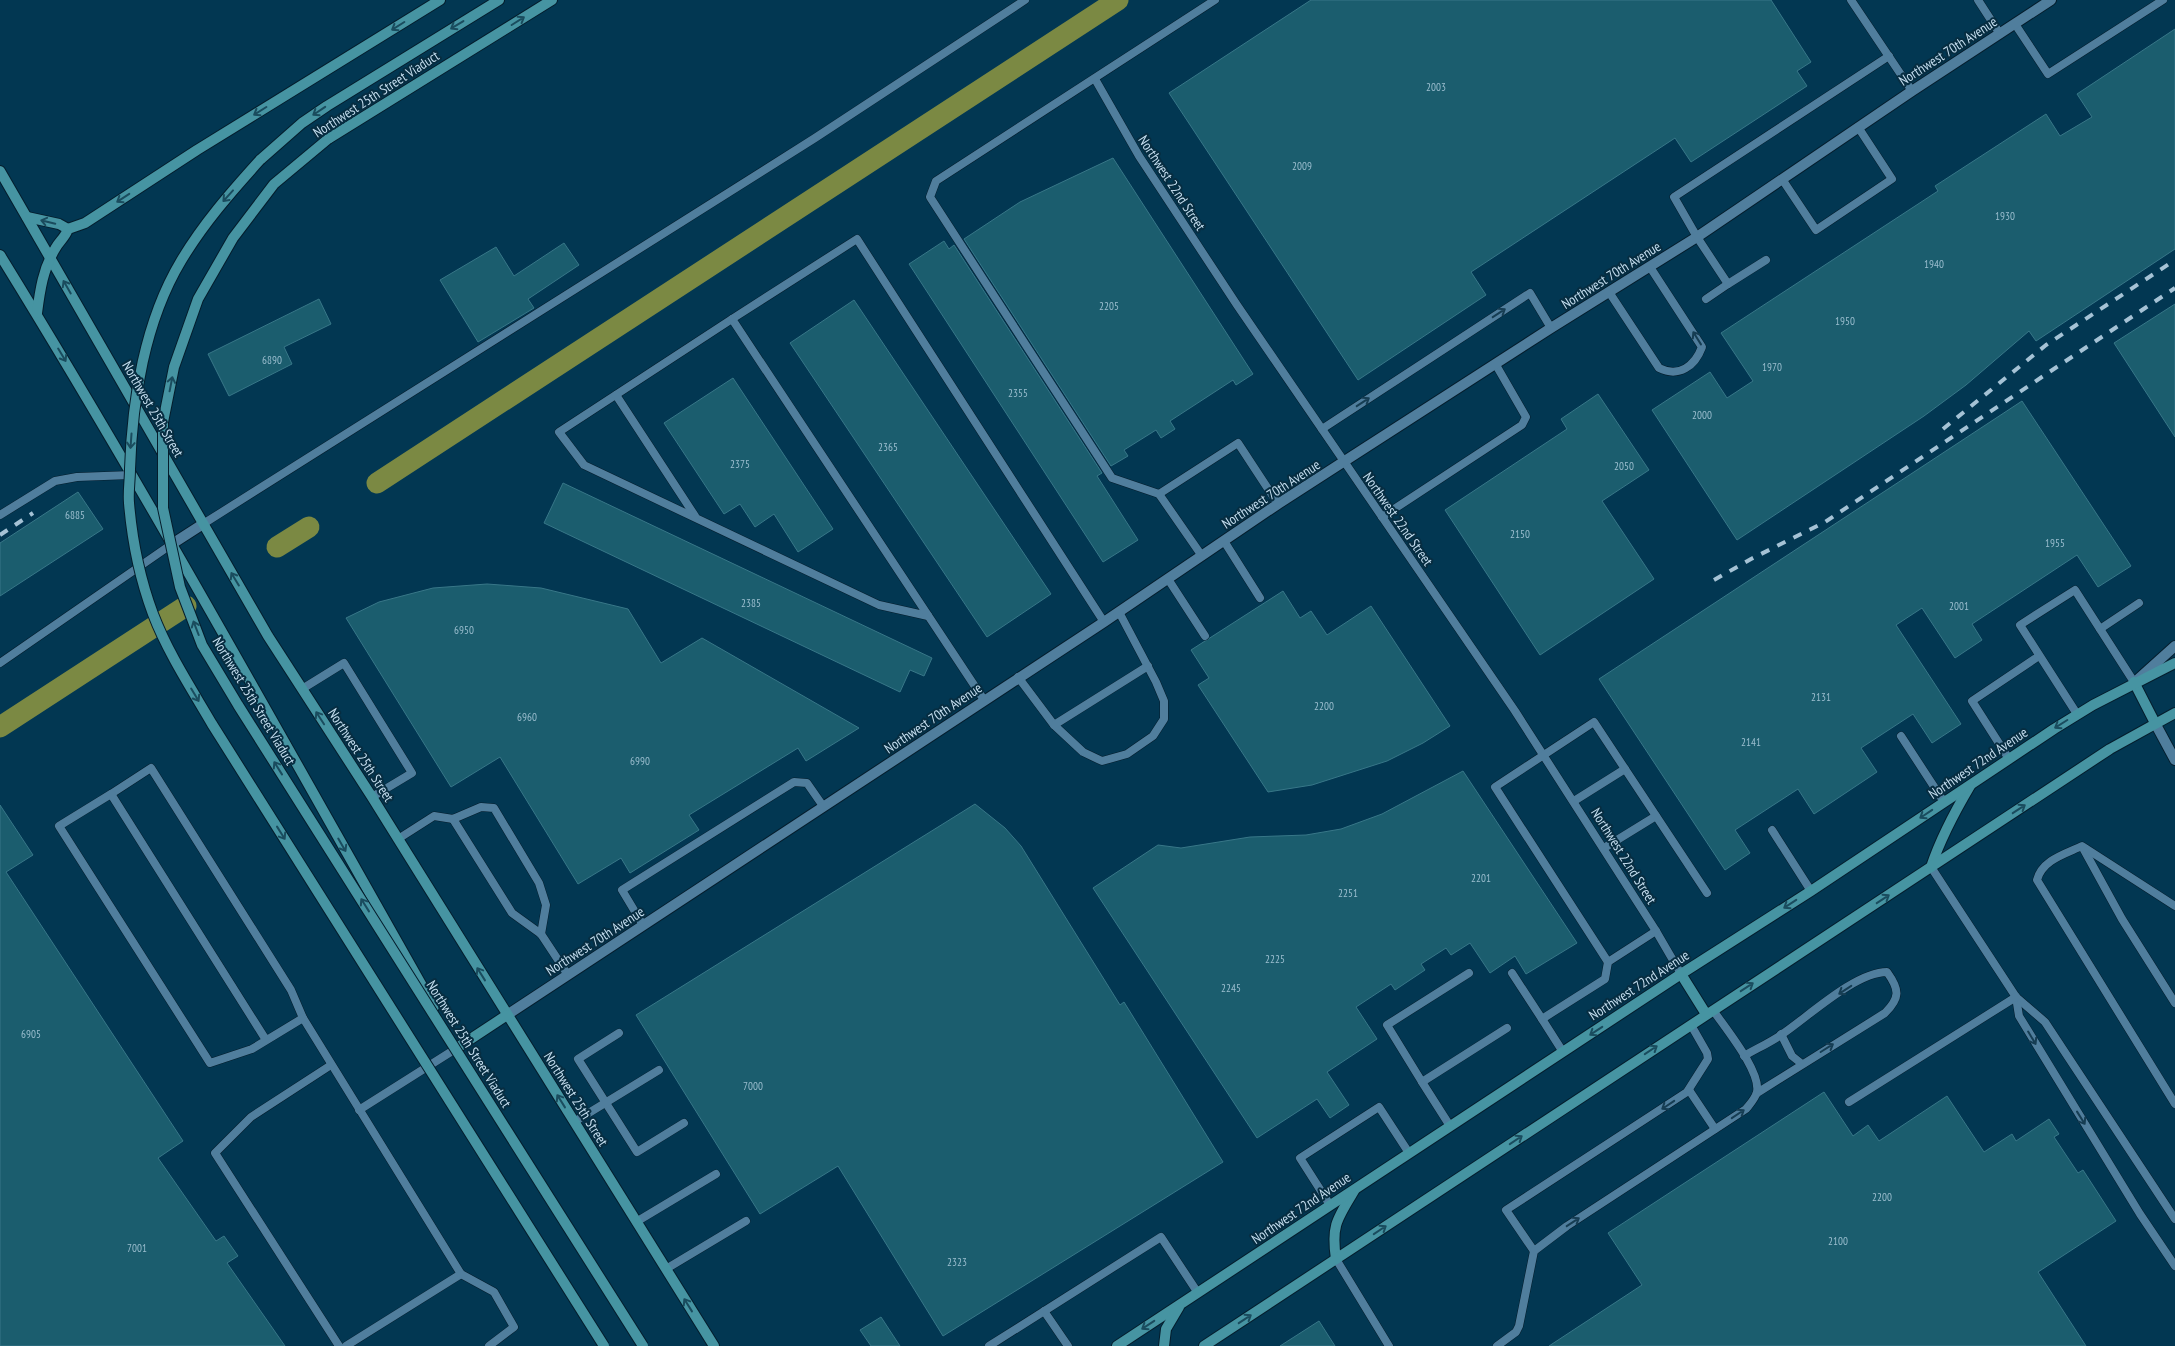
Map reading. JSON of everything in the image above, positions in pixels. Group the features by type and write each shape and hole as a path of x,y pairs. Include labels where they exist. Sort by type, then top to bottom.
{"main road":[{"path":"37,313 42,280 50,258 56,246 65,238 68,230 85,223 197,150 440,0"},
{"name":"Northwest 25th Street Viaduct","path":"499,0 327,106 295,128 260,160 220,206 180,262 152,324 139,381 131,438 129,502 139,568 153,614 174,660 207,716 604,1346"},
{"name":"Northwest 25th Street Viaduct","path":"552,0 328,139 274,184 232,238 198,299 174,367 163,422 163,508 180,588 202,645 643,1346"},
{"name":"Northwest 25th Street","path":"0,171 202,524 302,689 372,797 714,1346"},
{"path":"27,217 59,224 68,230"},
{"path":"2,261 37,313 172,544 457,1048 638,1346"},
{"path":"2155,723 2134,682 2175,663"},
{"name":"Northwest 72nd Avenue","path":"1117,1346 2077,714 2134,682"},
{"path":"1204,1346 2110,749 2175,713"},
{"path":"1932,867 1939,843 1951,817 1972,783"},
{"path":"1681,974 1710,1012"},
{"path":"457,1048 507,1015"},
{"path":"1336,1259 1333,1238 1337,1218 1356,1188"},
{"path":"1164,1346 1166,1329 1180,1304"}],"street":[{"name":"Northwest 70th Avenue","path":"507,1015 1104,622 1278,504 1551,328 1697,237 1912,91 2051,0"},
{"path":"172,544 202,524"},
{"name":"Northwest 72nd Avenue","path":"2134,682 2175,646"},
{"path":"2155,723 2175,760"}],"lane":[{"path":"202,524 815,138 1025,0"},
{"path":"1202,556 1159,494 1112,478 930,197 936,180 1215,0"},
{"path":"1851,0 1912,91"},
{"path":"1978,0 2000,34"},
{"path":"2015,24 2048,74 2163,0"},
{"path":"1728,284 1697,237 1674,197 1889,56"},
{"name":"Northwest 22nd Street","path":"1095,78 1139,156 1237,306 1545,756 1656,930 1681,974"},
{"path":"1782,179 1816,230 1892,179 1858,128"},
{"path":"928,616 879,605 584,465 559,432 857,239 1104,622"},
{"path":"1706,299 1766,260"},
{"path":"1609,292 1659,368 1669,373 1678,372 1691,365 1699,355 1702,347 1650,267"},
{"path":"1322,429 1530,293 1551,328"},
{"path":"732,319 984,700"},
{"path":"1382,517 1522,424 1526,417 1496,365"},
{"path":"616,395 696,518"},
{"path":"1159,494 1238,443 1278,504"},
{"path":"0,515 55,481 86,476 131,474"},
{"path":"1224,541 1260,598"},
{"path":"0,663 172,544"},
{"path":"1168,579 1205,636"},
{"path":"2077,714 2020,625 2075,590 2134,682"},
{"path":"2100,629 2138,603"},
{"path":"1018,677 1054,725 1083,752 1102,761 1127,754 1153,736 1164,719 1164,701 1148,666 1119,612"},
{"path":"2009,759 1972,701 2039,656"},
{"path":"302,689 344,663 412,773 372,797"},
{"path":"1054,725 1148,666"},
{"path":"1542,1019 1605,979 1608,962 1495,786 1545,756 1594,722 1706,893"},
{"path":"1901,736 1944,802"},
{"path":"303,1018 252,1049 210,1063 59,826 151,768 291,990 303,1018 331,1065 461,1274 494,1292 514,1328 489,1346"},
{"path":"1574,801 1625,769"},
{"path":"643,925 622,890 794,782 807,783 823,806"},
{"path":"111,794 266,1040"},
{"path":"398,839 434,816 453,819 482,807 494,808 539,883 546,905 541,934"},
{"path":"1604,848 1656,816"},
{"path":"453,819 512,913 541,934 568,975"},
{"path":"1772,830 1811,890"},
{"path":"2082,846 2175,906"},
{"path":"2082,846 2122,919 2175,1003"},
{"path":"2082,846 2049,862 2039,871 2037,880 2175,1104"},
{"path":"1932,867 2016,997 2045,1022 2175,1219"},
{"path":"1608,962 1656,930"},
{"path":"1497,1346 1516,1332 1519,1326 1534,1251 1567,1226 1746,1109 1757,1093 1885,1013 1895,1003 1898,990 1887,972 1878,972 1866,977 1812,1011 1781,1034 1744,1056"},
{"path":"1450,1126 1388,1025 1470,973"},
{"path":"1512,973 1563,1052"},
{"path":"1849,1102 2016,997"},
{"path":"2016,997 2019,1016 2140,1214 2175,1266"},
{"path":"1710,1012 1744,1056 1755,1077 1757,1093"},
{"path":"1534,1251 1506,1210 1689,1090 1708,1058 1707,1053 1690,1025"},
{"path":"1422,1082 1507,1028"},
{"path":"619,1033 578,1059 637,1152 684,1123"},
{"path":"1781,1034 1792,1056 1802,1064"},
{"path":"359,1110 457,1048"},
{"path":"331,1065 251,1117 215,1152 339,1346"},
{"path":"574,1122 659,1070"},
{"path":"1689,1090 1715,1129"},
{"path":"1330,1205 1300,1158 1379,1107 1409,1153"},
{"path":"636,1222 716,1174"},
{"path":"666,1269 746,1221"},
{"path":"989,1346 1161,1238 1198,1293"},
{"path":"1336,1259 1389,1346"},
{"path":"346,1346 461,1274"},
{"path":"1044,1311 1068,1346"}],"building":[{"path":"1311,0 1771,0 1811,62 1797,71 1807,86 1691,162 1675,138 1471,272 1486,295 1358,380 1169,93"},
{"path":"2175,29 2175,249 2036,341 2029,331 1966,385 1924,416 1737,540 1652,410 1710,372 1727,398 1753,381 1721,333 1938,191 1935,186 2046,114 2060,136 2092,117 2077,94"},
{"path":"1113,158 1253,374 1236,385 1233,380 1170,421 1175,429 1161,438 1156,430 1124,450 1128,456 1111,466 964,239 1020,202"},
{"path":"944,241 949,249 954,245 1102,473 1097,476 1138,540 1103,562 909,264"},
{"path":"564,243 579,265 528,299 534,308 478,342 440,280 496,247 514,276"},
{"path":"319,299 331,324 284,347 292,364 229,396 208,354"},
{"path":"854,300 1051,594 987,637 790,343"},
{"path":"2175,304 2175,437 2114,343"},
{"path":"733,378 833,529 798,552 774,514 755,527 740,504 724,514 664,423"},
{"path":"1598,394 1649,470 1602,501 1654,579 1540,655 1445,510 1567,429 1561,419"},
{"path":"2022,401 2131,566 2098,587 2077,555 1972,624 1982,640 1955,658 1922,608 1896,625 1961,724 1932,743 1913,714 1861,748 1877,772 1814,814 1798,789 1735,830 1750,853 1725,870 1599,679"},
{"path":"563,483 932,658 924,676 910,670 900,692 544,523"},
{"path":"78,492 103,529 0,596 0,543"},
{"path":"487,584 541,588 628,609 661,663 702,638 859,728 806,761 798,748 689,815 699,830 630,873 621,858 578,884 500,757 451,787 346,618 379,602 433,588"},
{"path":"1283,591 1300,618 1311,611 1327,635 1371,606 1450,726 1423,743 1387,761 1312,785 1268,792 1198,685 1209,678 1191,650"},
{"path":"1463,771 1577,943 1526,974 1515,956 1490,973 1470,943 1451,955 1446,948 1421,964 1425,970 1395,990 1391,984 1356,1007 1377,1039 1327,1072 1349,1105 1330,1118 1317,1099 1257,1138 1093,888 1158,845 1181,848 1250,837 1306,835 1341,829 1382,814"},
{"path":"975,804 1005,828 1021,846 1120,1005 1124,1002 1223,1162 943,1336 838,1166 760,1214 636,1015"},
{"path":"0,805 33,855 6,872 183,1141 158,1158 216,1241 224,1236 238,1256 227,1263 285,1346 0,1346"},
{"path":"1824,1092 1853,1136 1868,1125 1879,1141 1947,1096 1984,1152 2012,1134 2016,1141 2049,1119 2059,1134 2054,1137 2078,1173 2083,1170 2116,1221 2038,1272 2086,1346 1549,1346 1642,1285 1608,1233"},
{"path":"881,1317 900,1346 871,1346 860,1330"},
{"path":"1319,1321 1335,1346 1280,1346"}],"waterway":[{"path":"377,483 1118,0"},
{"path":"277,547 309,527"},
{"path":"0,727 186,606"}],"railway":[{"path":"1943,429 2046,345 2175,260"},
{"path":"1714,580 1825,522 2175,288"},
{"path":"0,535 33,513"}]}
